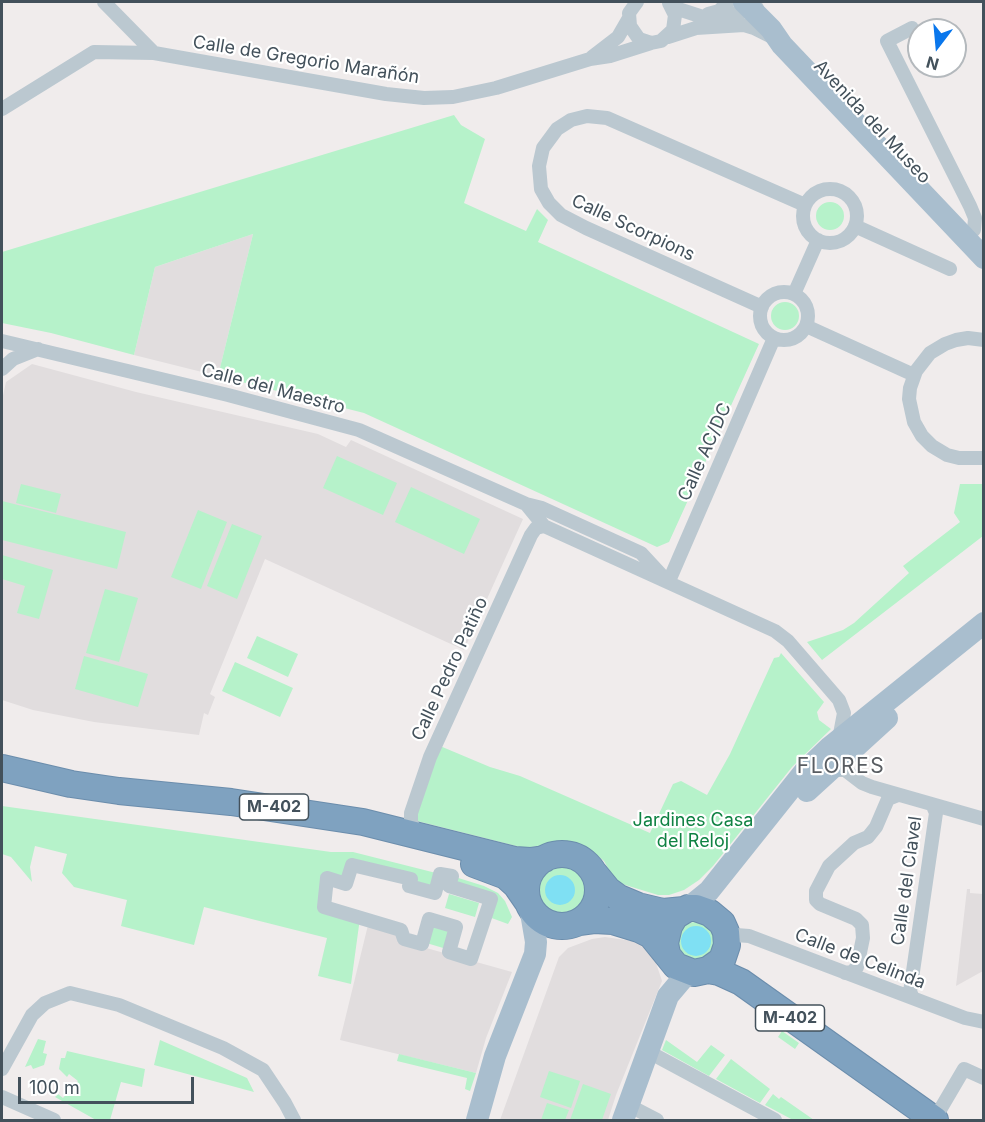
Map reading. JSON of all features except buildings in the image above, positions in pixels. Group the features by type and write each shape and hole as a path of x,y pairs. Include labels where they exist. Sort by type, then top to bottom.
{"highway":[{"name":"M-402","path":"2,768 72,784 274,807 363,822 514,860 530,861 554,855 572,856 588,864 608,890 628,902 657,911 676,912 686,909"},
{"name":"M-402","path":"2,785 72,801 277,824 359,837 457,860 497,872 512,880 536,915 552,925 568,926 579,922 605,920 630,926 651,935 667,954"},
{"path":"529,904 526,889 530,873 544,859"},
{"path":"579,922 596,906 599,886 595,874"},
{"path":"696,908 710,913 725,939 741,982 719,972 676,966 667,954 665,943 672,919 686,909 696,908"},
{"path":"701,971 722,960 725,939"},
{"name":"M-402","path":"741,982 934,1120"}],"main road":[{"name":"Avenida del Museo","path":"753,4 771,29 781,35 979,235"},
{"name":"Avenida del Museo","path":"781,35 800,64 984,258"},
{"path":"686,909 709,891 803,774 839,739 984,623"},
{"path":"725,939 718,908 722,898 803,796 888,717 984,640"},
{"path":"477,1120 495,1056 535,954 536,936 529,904"},
{"path":"626,1113 668,996 684,977 701,971"}],"street":[{"path":"104,2 154,53"},
{"path":"697,15 718,11 728,2"},
{"path":"670,4 697,15 715,18 753,4"},
{"path":"668,37 675,23 670,4"},
{"path":"632,8 633,33 639,39 651,43"},
{"path":"590,59 618,37 632,8"},
{"name":"Calle de Gregorio Marañón","path":"2,109 94,52 154,53 386,94 424,98 453,97 480,92 590,59 610,56 661,41 696,28 744,25 781,35"},
{"path":"907,31 887,41 970,206 979,235"},
{"name":"Calle Scorpions","path":"762,307 561,215 541,189 539,173 543,148 557,129 571,120 587,116 607,118 805,205"},
{"path":"821,190 841,191 855,205 857,218 855,226 844,240 835,243 818,240 812,237 804,225 802,218 805,205 809,198 821,190"},
{"path":"855,226 950,269"},
{"path":"794,294 818,240"},
{"path":"782,292 794,294 803,301 808,311 806,326 796,337 774,338 768,334 761,321 762,307 775,294 782,292"},
{"path":"806,326 914,375"},
{"name":"Calle AC/DC","path":"667,581 774,338"},
{"path":"984,340 968,338 945,344 926,357 914,375 910,388 910,405 914,422 922,436 932,446 947,455 965,459 984,458"},
{"name":"Calle del Maestro","path":"2,341 359,430 526,504 542,508 641,554 667,581"},
{"path":"2,352 9,346 19,344"},
{"path":"2,369 13,359 39,349"},
{"name":"Calle del Maestro","path":"526,504 544,526 775,631 788,641 835,693 843,707"},
{"name":"Calle Pedro Patiño","path":"421,835 414,829 411,813 430,757 531,535 536,528 544,526"},
{"path":"839,739 844,717 843,707 861,714 872,712"},
{"path":"829,770 845,770 866,785 984,819"},
{"path":"845,972 852,972 857,967 863,938 862,923 818,902 816,891 831,865 854,843 868,837 877,825 888,799 898,795"},
{"name":"Calle del Clavel","path":"913,998 910,990 936,813 932,804"},
{"path":"352,865 411,879 410,886 435,893 440,874 452,876 449,886 491,899 471,959 449,952 456,927 429,920 422,944 404,939 401,930 324,907 327,878 346,884 352,865"},
{"name":"Calle de Celinda","path":"725,939 736,935 749,936 965,1018 984,1022"},
{"path":"2,1069 32,1015 45,1003 70,993 119,1005 223,1048 263,1070 294,1120"},
{"path":"647,1051 775,1120"},
{"path":"934,1120 964,1069 984,1078"},
{"path":"2,1097 30,1115 54,1120"},
{"path":"626,1113 657,1120"}],"shaded area":[{"path":"253,234 218,376 134,355 155,267"},
{"path":"32,364 136,392 318,434 346,447 351,440 523,519 464,650 265,559 210,694 215,697 208,715 204,713 199,735 94,722 33,710 2,700 2,400 6,382"},
{"path":"967,889 970,889 970,893 983,894 983,971 956,986"},
{"path":"368,925 399,933 412,944 512,972 486,1038 476,1073 340,1040"},
{"path":"605,937 633,941 644,946 653,954 662,981 608,1120 500,1120 559,957 568,948"}],"green space":[{"path":"454,115 461,125 485,139 464,203 526,231 537,209 548,220 538,242 759,344 669,542 657,547 364,413 218,376 253,234 155,267 134,355 51,333 2,323 2,252"},
{"path":"830,202 840,206 844,216 840,226 830,230 820,226 816,216 820,206"},
{"path":"785,302 795,306 799,316 795,326 785,330 775,326 771,316 775,306"},
{"path":"337,456 397,483 383,515 323,488"},
{"path":"21,484 61,494 56,513 16,503"},
{"path":"960,484 983,484 983,536 822,660 807,642 843,630 854,623 909,573 903,566 960,522 954,513"},
{"path":"411,487 480,519 464,554 395,522"},
{"path":"2,501 126,532 117,569 2,540"},
{"path":"198,510 227,522 201,589 171,577"},
{"path":"232,524 262,536 237,599 207,586"},
{"path":"2,555 53,570 39,619 17,613 25,586 2,579"},
{"path":"105,589 138,598 119,662 86,653"},
{"path":"257,636 298,654 288,677 247,658"},
{"name":"Jardines Casa del Reloj","path":"781,653 824,702 817,712 819,720 831,729 792,767 713,866 699,880 684,890 669,895 658,895 622,884 613,877 604,861 591,850 546,845 524,848 417,821 417,807 440,746 490,767 520,776 650,833 673,784 681,781 707,795 730,754 774,658 779,657"},
{"path":"84,656 148,674 138,707 75,689"},
{"path":"235,662 293,688 280,717 222,691"},
{"path":"2,806 331,852 353,852 440,874 435,893 353,865 346,884 327,878 324,907 360,918 351,984 318,976 327,938 204,907 194,945 121,926 127,900 74,887 62,873 67,854 35,846 30,867 32,882 11,857 2,854"},
{"path":"561,867 578,874 585,891 578,908 561,915 544,908 537,891 544,874"},
{"path":"452,876 498,893 505,901 512,917 508,924 486,916 491,899 449,886"},
{"path":"449,894 479,903 475,917 445,908"},
{"path":"429,919 456,927 450,950 423,942"},
{"path":"696,922 709,928 715,941 709,954 696,960 683,954 677,941 683,928"},
{"path":"782,1031 799,1043 795,1049 778,1037"},
{"path":"38,1039 46,1041 43,1053 47,1054 44,1065 33,1069 31,1065 25,1067"},
{"path":"160,1040 247,1078 254,1092 154,1065"},
{"path":"666,1040 697,1062 711,1045 725,1055 709,1076 662,1050"},
{"path":"67,1051 145,1069 142,1087 121,1082 110,1120 96,1120 55,1097 58,1094 63,1098 78,1081 69,1074 67,1077 59,1069 61,1058 65,1058"},
{"path":"399,1054 476,1073 470,1091 465,1089 467,1078 397,1061"},
{"path":"731,1059 770,1089 760,1103 716,1079"},
{"path":"549,1071 580,1081 571,1108 540,1097"},
{"path":"583,1084 611,1094 602,1120 570,1120"},
{"path":"773,1094 814,1120 793,1120 765,1105"},
{"path":"547,1103 569,1110 565,1120 541,1120"}],"water":[{"path":"560,875 571,879 575,890 571,901 560,905 549,901 545,890 549,879"},
{"path":"696,926 707,930 711,941 707,952 696,956 685,952 681,941 685,930"}],"district":[{"name":"FLORES","path":"841,767"}]}
